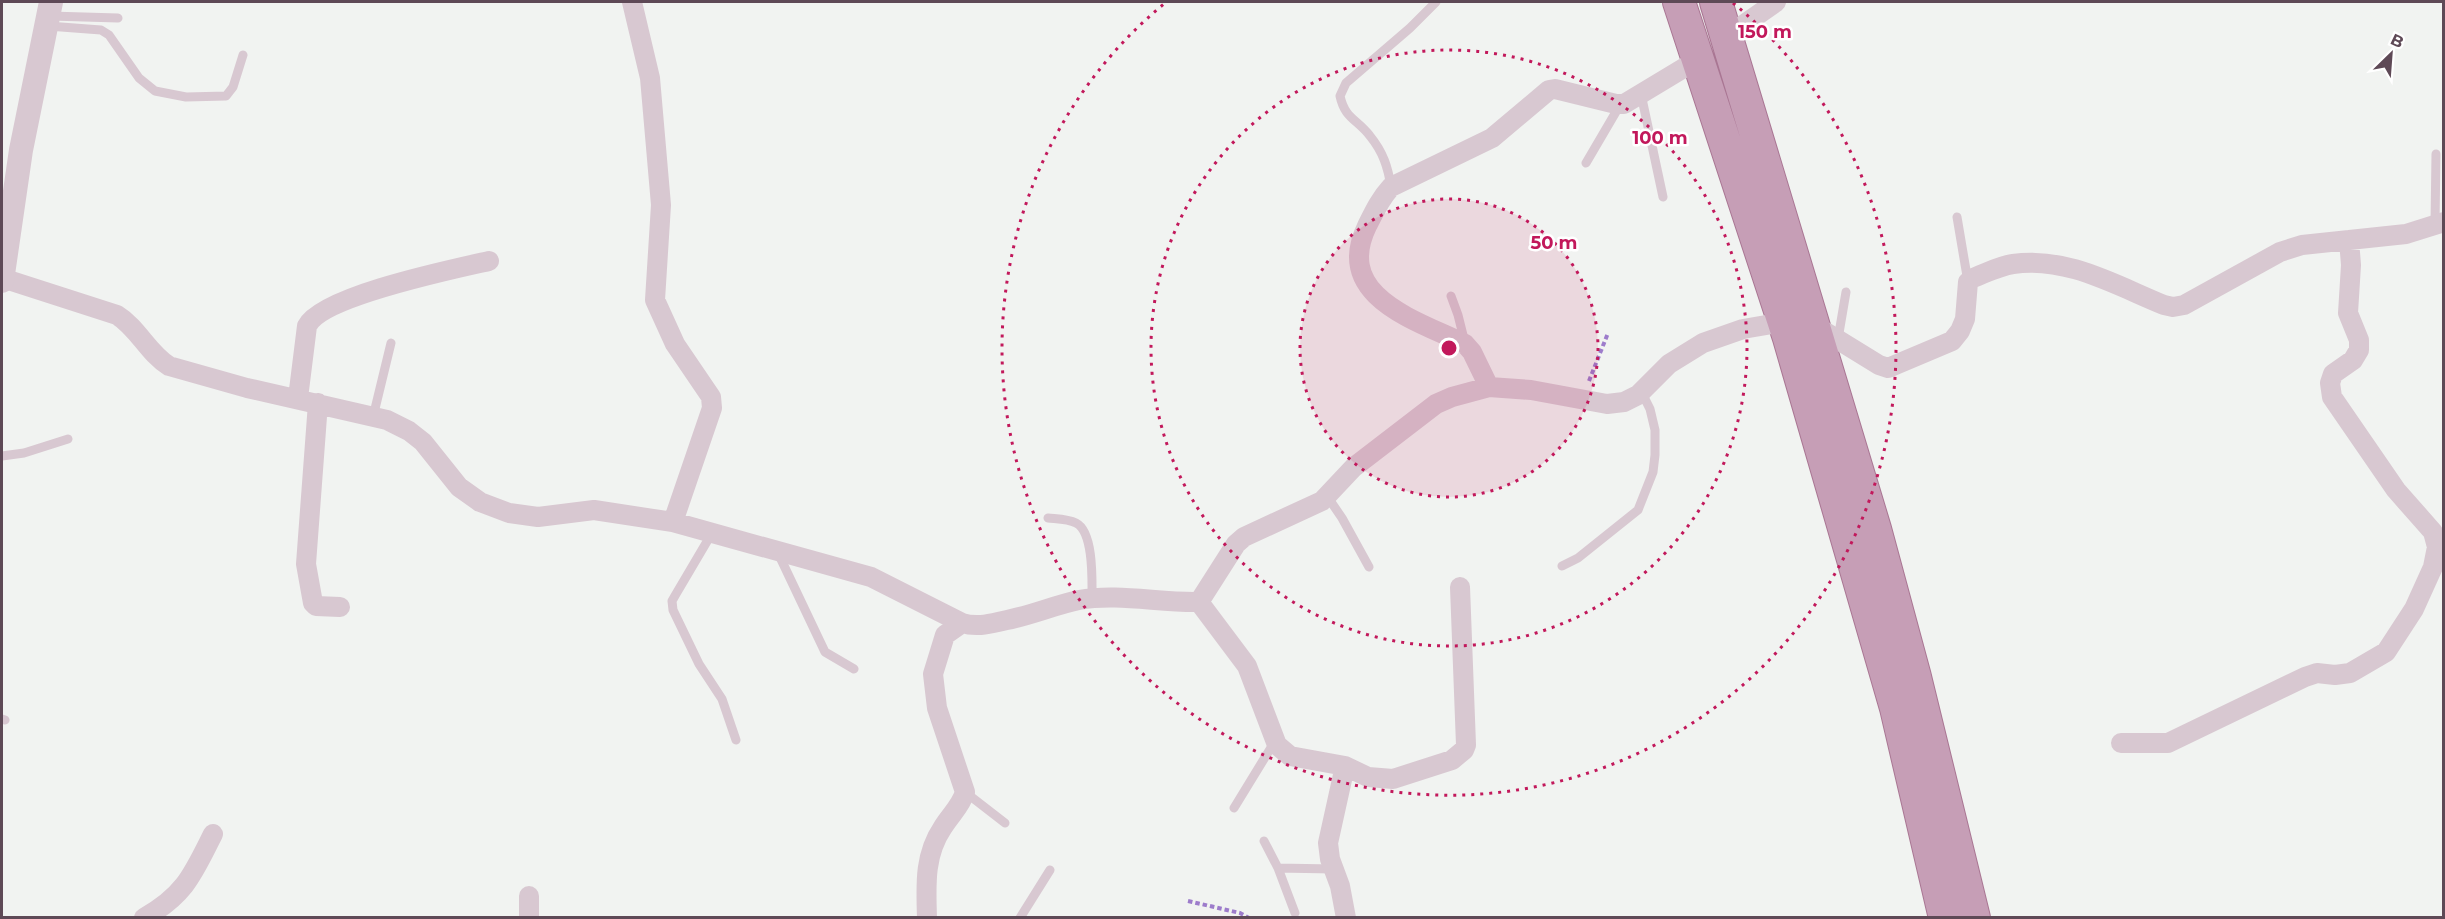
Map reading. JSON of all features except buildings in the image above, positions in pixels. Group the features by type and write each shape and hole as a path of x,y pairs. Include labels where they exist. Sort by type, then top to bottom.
{"highway":[{"path":"1679,2 1697,60 1812,329 1944,918"},
{"path":"1716,2 1812,329 1875,529 1915,677 1974,918"}],"street":[{"path":"632,2 650,78 661,205 655,300 675,345 711,397 712,408 673,522"},
{"path":"1726,37 1776,2"},
{"path":"48,14 21,150 2,280 117,315 128,322 160,360 169,366 247,388 387,420 409,431 423,442 459,487 480,502 509,513 538,517 606,511 673,522 878,580 962,623 974,626 1013,619 1079,600 1111,598 1170,603 1199,602"},
{"path":"1489,387 1472,352 1465,344 1389,307 1369,289 1359,266 1360,242 1381,198 1391,187 1492,138 1549,90 1555,89 1620,105 1629,102 1697,60"},
{"path":"1199,602 1236,544 1244,537 1312,507 1327,496 1354,466 1436,404 1452,397 1489,387 1531,390 1607,404 1624,402 1641,391 1669,364 1702,343 1743,329 1812,329 1888,368 1952,341 1960,331 1965,319 1968,282 2010,264 2039,262 2069,266 2163,305 2174,307 2184,305 2280,252 2302,245 2406,234 2439,223"},
{"path":"2121,743 2168,743 2305,677 2318,673 2336,675 2350,673 2386,652 2414,609 2433,567 2437,547 2433,532 2396,490 2332,396 2330,384 2332,374 2353,360 2359,350 2360,340 2348,313 2351,265 2349,240"},
{"path":"298,398 307,326 311,319 335,305 362,295 435,273 489,261"},
{"path":"318,403 306,564 313,603 316,606 340,607"},
{"path":"1199,602 1246,666 1275,741 1283,752 1290,756 1345,766 1368,777 1393,779 1452,760 1464,750 1466,745 1460,587"},
{"path":"927,918 926,884 929,852 943,827 962,803 965,792 937,708 933,674 945,635 962,623"},
{"path":"1345,766 1328,843 1346,918"},
{"path":"144,918 165,906 183,890 213,834"},
{"path":"529,896 529,918"}],"lane":[{"path":"1391,187 1388,168 1382,153 1357,121 1346,114 1340,96 1342,88 1354,75 1410,28 1436,2"},
{"path":"48,14 118,18"},
{"path":"48,14 101,30 109,35 139,78 155,91 169,95 226,96 233,87 243,55"},
{"path":"1641,94 1663,197"},
{"path":"1586,163 1620,105"},
{"path":"2436,154 2439,223"},
{"path":"1957,217 1968,282"},
{"path":"1812,329 1846,292"},
{"path":"1451,296 1465,344"},
{"path":"373,417 391,343"},
{"path":"1562,566 1578,558 1638,510 1653,472 1656,455 1655,430 1650,409 1641,391"},
{"path":"2,456 24,453 68,439"},
{"path":"1327,496 1369,567"},
{"path":"1048,518 1076,523 1087,535 1092,574 1092,599"},
{"path":"712,533 672,601 673,610 699,664 722,699 736,740"},
{"path":"777,551 825,652 854,669"},
{"path":"1234,808 1275,741"},
{"path":"965,792 1005,823"},
{"path":"1264,842 1278,867 1295,913"},
{"path":"1278,867 1334,869"},
{"path":"1020,918 1050,870"}],"path":[{"path":"1582,399 1608,333"},
{"path":"1188,901 1240,913 1249,918"}]}
